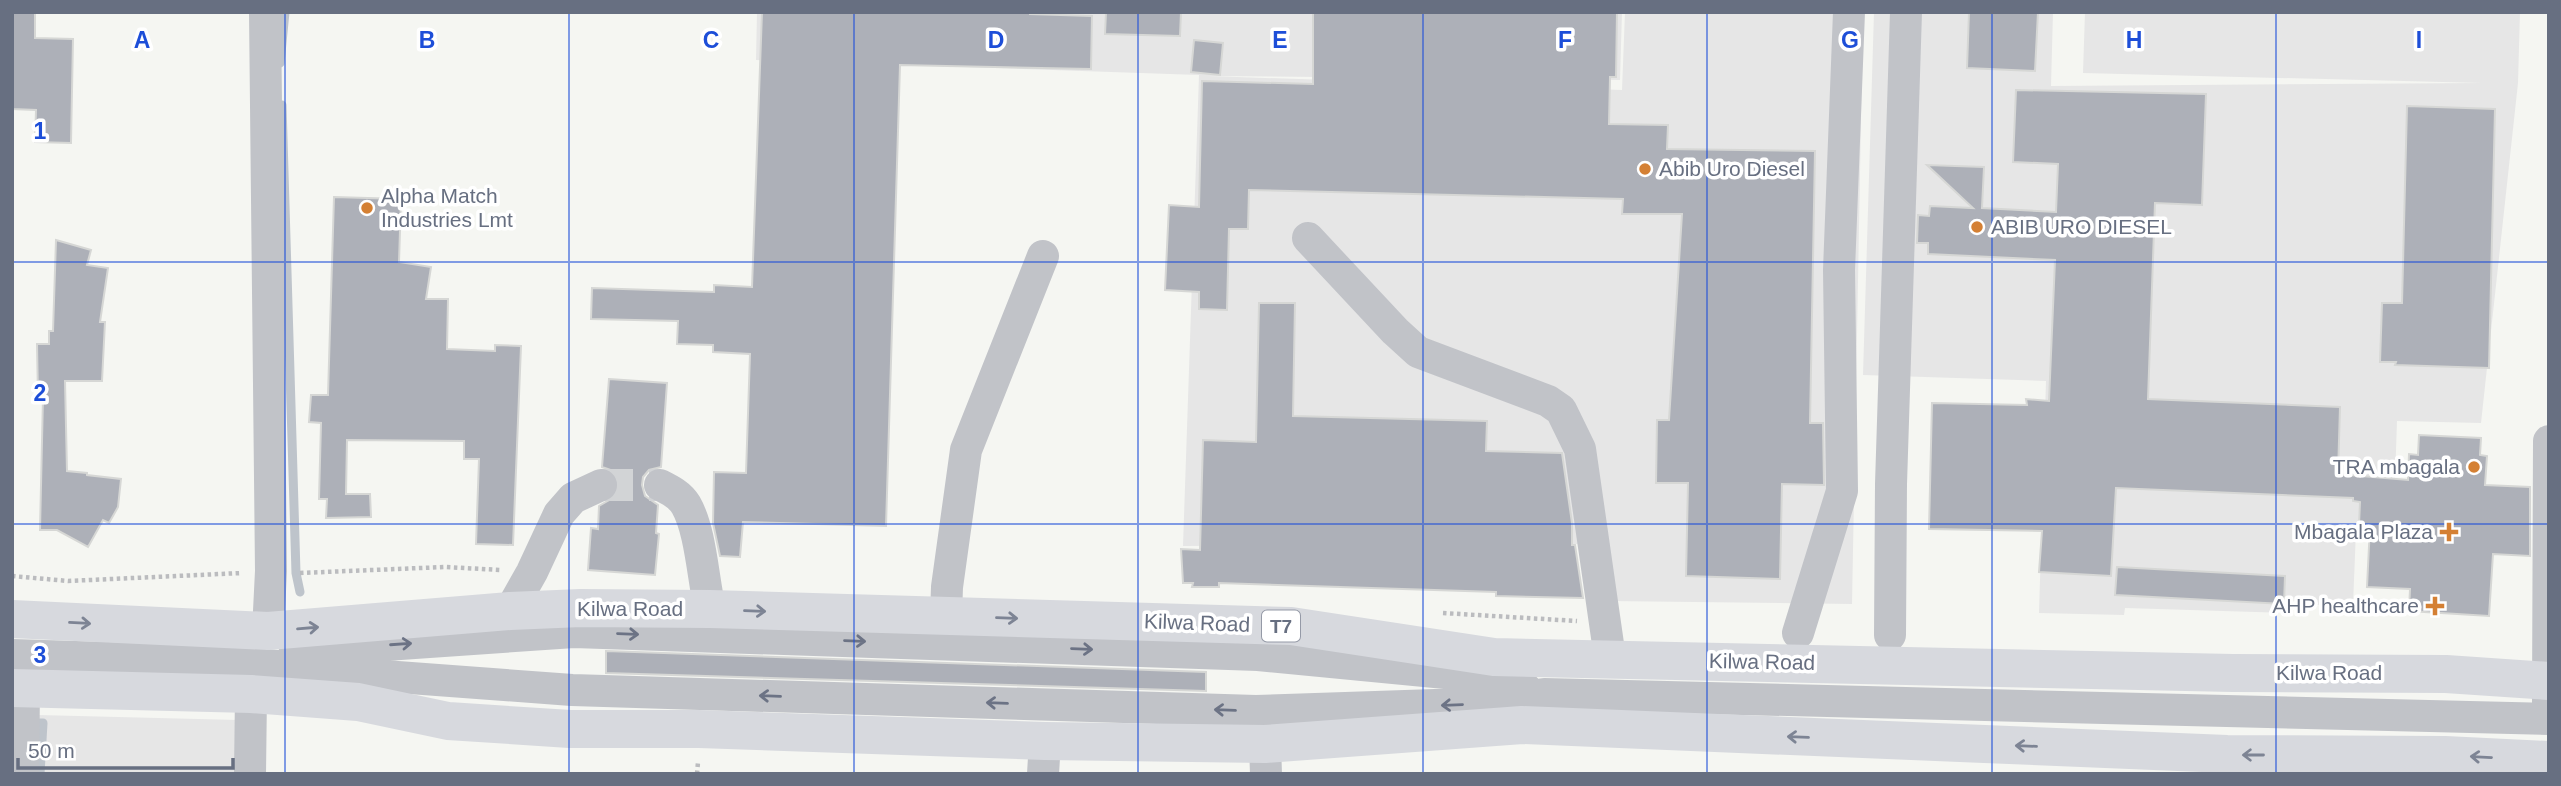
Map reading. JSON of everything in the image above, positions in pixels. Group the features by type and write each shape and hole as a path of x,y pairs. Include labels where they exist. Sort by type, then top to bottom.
{"highway":[{"name":"Kilwa Road","path":"12,619 268,631 510,611 581,608 710,609 1291,626 1494,657 2233,673 2446,674 2548,681"},
{"path":"16,677 243,678 448,720 570,729 712,730 1044,757 1265,759 1522,725 2227,754 2445,755 2549,760"}],"street":[{"path":"265,12 271,571 268,631"},
{"path":"1798,633 1842,491 1839,270 1849,12"},
{"path":"1890,635 1891,484 1906,12"},
{"path":"1308,239 1418,352 1548,401 1561,410 1580,449 1610,658"},
{"path":"946,616 947,587 965,450 1043,256"},
{"path":"2549,441 2549,726"},
{"path":"510,611 559,514 573,498 601,485"},
{"path":"660,485 676,494 686,505 695,527 710,609"},
{"path":"243,678 371,646 574,632 1258,654 1466,675 1544,694"},
{"path":"243,678 370,676 572,690 1256,711 1465,705 1544,694 2549,719"},
{"path":"16,677 23,774"},
{"path":"243,678 250,774"}],"shaded area":[{"name":"Abib Uro Diesel","path":"757,12 1622,12 1620,80 1208,76 1622,90 1625,12 1863,12 1852,604 1608,601 1596,544 1183,546 1199,75 756,60"},
{"path":"1874,12 2053,12 2051,86 2482,83 2083,73 2085,12 2520,12 2518,83 2481,423 2397,421 2394,510 2390,530 2356,529 2353,606 2289,604 2289,613 2125,608 2124,615 2039,613 2046,381 1863,375"},
{"path":"38,715 238,720 237,774 36,774"}],"building":[{"path":"12,12 35,12 35,38 73,39 71,143 35,142 36,110 12,109"},
{"path":"762,12 1030,12 1092,16 1091,69 900,65 886,526 743,522 740,557 720,556 713,523 714,472 746,473 750,354 713,352 713,345 677,344 678,321 591,319 592,288 714,292 714,285 752,287"},
{"path":"1106,12 1181,12 1180,36 1105,34"},
{"path":"1313,12 1617,12 1616,77 1610,77 1609,124 1668,125 1667,149 1815,151 1810,423 1823,423 1824,485 1782,484 1780,579 1686,576 1688,483 1656,483 1657,420 1669,420 1682,214 1622,214 1623,199 1249,190 1248,229 1229,229 1227,310 1199,309 1199,292 1165,290 1169,205 1199,207 1202,81 1313,84"},
{"path":"1969,12 2038,12 2035,71 1967,68"},
{"path":"1194,40 1223,43 1220,75 1191,72"},
{"path":"2016,90 2206,94 2202,205 2155,203 2148,399 2340,407 2338,474 2408,480 2409,454 2418,455 2419,435 2481,438 2480,455 2487,456 2485,485 2530,487 2530,556 2493,554 2489,616 2409,611 2410,589 2367,587 2370,526 2359,525 2360,502 2353,501 2353,498 2116,488 2111,576 2039,572 2042,531 1929,529 1932,403 2027,405 2026,399 2049,401 2055,260 1928,254 1928,243 1917,243 1918,215 1929,216 1930,206 1973,208 1927,165 1984,167 1982,208 2056,212 2058,164 2013,162"},
{"path":"2407,106 2495,109 2489,368 2395,365 2396,362 2380,362 2382,303 2402,303"},
{"path":"334,197 401,199 399,262 431,267 426,299 448,299 447,349 495,351 495,345 521,346 513,545 476,544 479,459 464,459 464,441 347,440 346,494 370,494 371,517 326,518 327,499 319,499 321,423 309,422 311,395 328,395"},
{"path":"56,240 91,250 87,265 108,268 100,322 105,322 102,381 65,381 67,471 121,479 118,507 109,523 103,520 88,547 57,530 40,530 43,397 38,397 37,344 49,344 49,331 53,331"},
{"path":"1259,303 1295,303 1293,416 1487,421 1486,451 1562,453 1572,523 1572,545 1575,545 1583,598 1496,596 1496,592 1219,583 1219,587 1192,587 1193,583 1183,583 1181,549 1200,550 1203,440 1256,442"},
{"path":"609,379 667,383 661,467 649,470 643,477 642,485 645,496 658,505 656,533 659,534 655,575 588,570 591,528 598,529 599,506 616,496 619,487 617,477 611,470 602,467"},
{"path":"2117,567 2285,576 2284,604 2115,595"},
{"path":"606,651 1206,672 1206,691 606,673"}],"waterway":[{"path":"280,63 285,12"},
{"path":"282,105 296,573 300,592"},
{"path":"40,723 43,723 40,774"}],"tunnel":[{"path":"601,485 660,485"}],"place":[{"name":"Abib Uro Diesel","path":"1645,169"},
{"name":"Alpha Match Industries Lmt","path":"367,208"},
{"name":"ABIB URO DIESEL","path":"1977,227"},
{"name":"TRA mbagala","path":"2474,467"},
{"name":"Mbagala Plaza","path":"2449,532"},
{"name":"AHP healthcare","path":"2435,606"}]}
